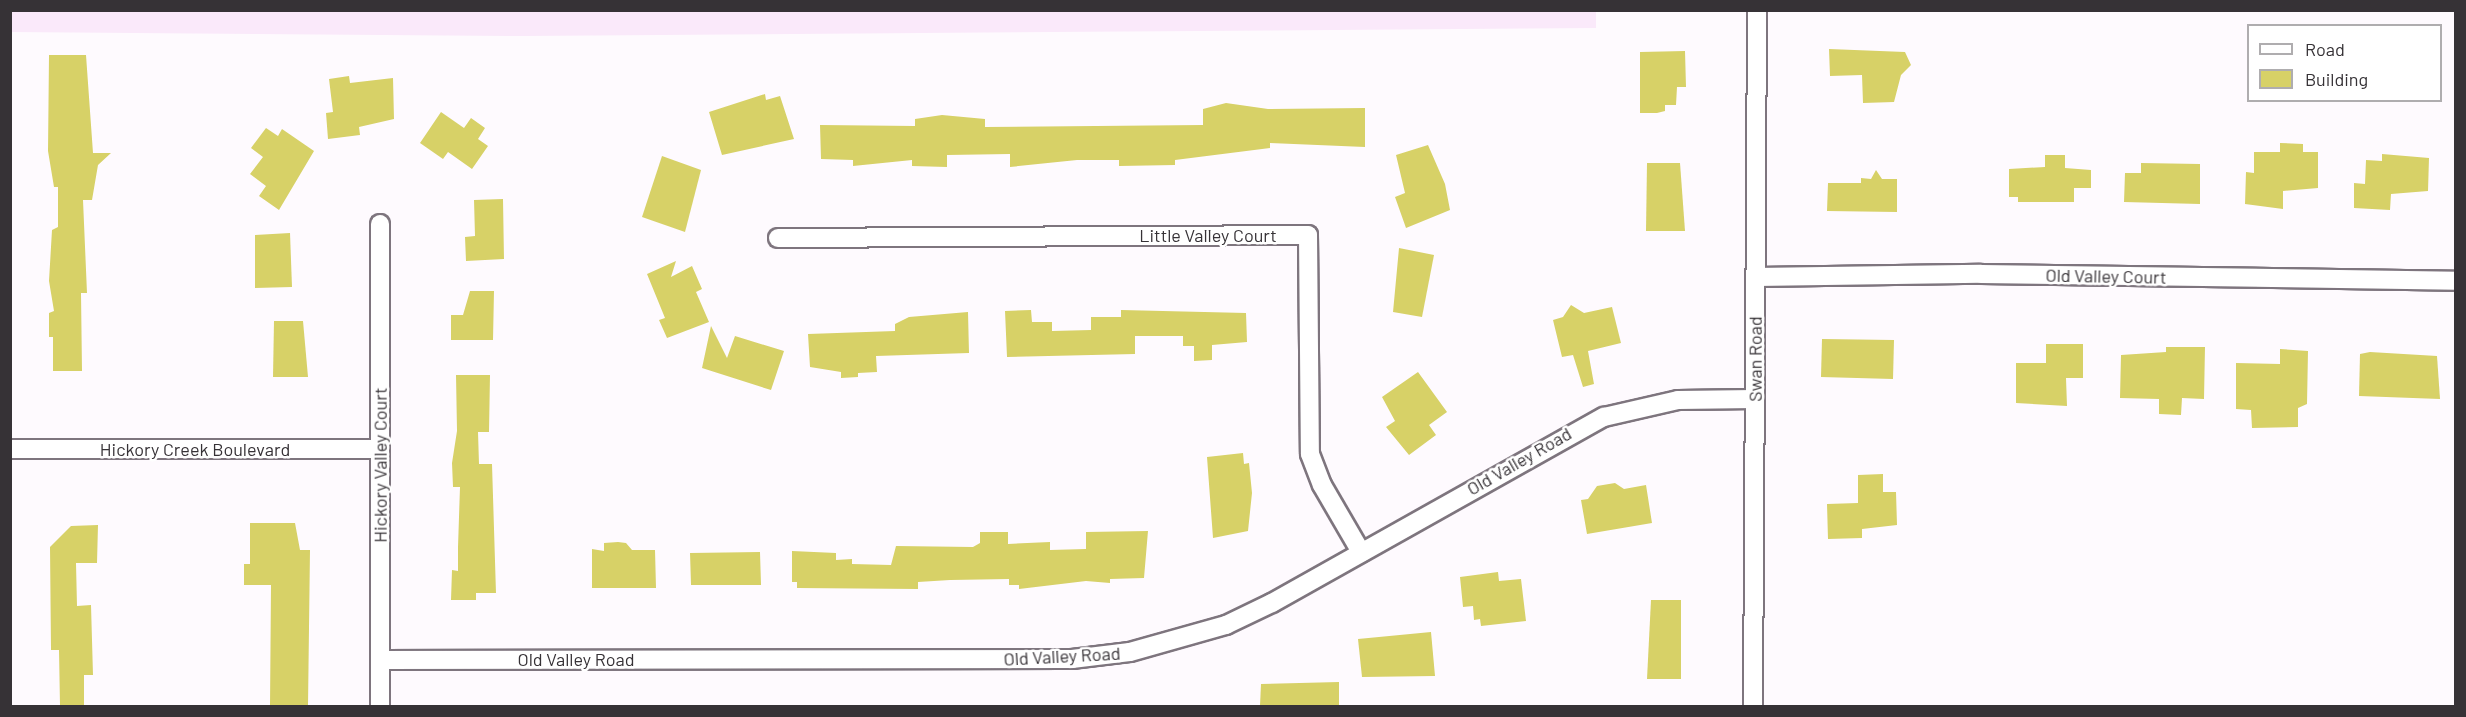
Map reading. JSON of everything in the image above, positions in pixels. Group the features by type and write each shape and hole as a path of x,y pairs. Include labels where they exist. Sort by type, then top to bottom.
{"street":[{"name":"Swan Road","path":"1753,706 1757,10"},
{"name":"Hickory Valley Court","path":"380,224 380,706"},
{"name":"Little Valley Court","path":"778,238 1308,235 1310,454 1322,485 1361,552"},
{"name":"Old Valley Court","path":"1756,277 1981,274 2456,281"},
{"name":"Old Valley Road","path":"380,660 1095,656 1170,643 1226,625 1604,417 1678,400 1755,399"},
{"name":"Hickory Creek Boulevard","path":"10,449 380,449"}],"shaded area":[{"path":"11,10 1596,10 1596,28 524,36 11,32"}],"building":[{"path":"1829,49 1905,52 1911,65 1901,75 1894,102 1863,103 1862,75 1830,76"},
{"path":"1685,51 1686,87 1677,87 1676,105 1665,105 1665,111 1657,113 1640,113 1640,52"},
{"path":"49,55 86,55 93,153 111,153 98,165 92,200 83,200 87,293 81,293 82,371 53,371 53,337 49,337 49,313 54,311 49,281 52,230 58,227 58,187 54,187 48,151"},
{"path":"349,76 350,83 393,78 394,119 359,127 360,135 328,139 326,113 333,112 329,79"},
{"path":"765,94 766,100 780,96 794,139 722,155 709,112"},
{"path":"1226,103 1268,109 1365,108 1365,147 1270,143 1270,148 1175,160 1175,165 1119,166 1119,160 1077,160 1010,167 1010,154 947,155 947,167 912,166 912,160 853,166 853,160 821,159 820,125 915,126 915,119 942,115 985,119 985,127 1203,125 1203,109"},
{"path":"441,112 464,128 471,118 485,128 478,139 488,146 472,169 448,152 443,159 420,143"},
{"path":"266,128 278,136 282,129 314,151 279,210 259,196 266,186 250,174 263,157 251,148"},
{"path":"2280,143 2303,144 2303,152 2318,152 2318,188 2283,191 2283,209 2245,204 2246,172 2254,173 2254,152 2280,152"},
{"path":"1428,145 1445,184 1450,210 1406,228 1395,197 1405,193 1396,155"},
{"path":"2382,154 2429,158 2428,191 2391,194 2390,210 2354,208 2354,183 2365,184 2366,160 2382,161"},
{"path":"2045,155 2065,155 2065,168 2091,170 2091,188 2074,188 2074,202 2018,202 2018,197 2009,197 2009,169 2045,167"},
{"path":"662,156 701,170 685,232 642,217"},
{"path":"1647,163 1680,163 1685,231 1646,231"},
{"path":"2141,163 2200,164 2200,204 2124,202 2125,173 2141,173"},
{"path":"1876,170 1882,179 1897,179 1897,212 1827,211 1828,183 1861,183 1861,178 1871,179"},
{"path":"503,199 504,259 466,261 465,237 475,236 474,200"},
{"path":"290,233 292,287 255,288 255,235"},
{"path":"1399,248 1434,255 1422,317 1393,312"},
{"path":"676,261 671,277 692,266 702,289 696,292 709,322 667,338 659,320 665,318 647,274"},
{"path":"470,291 494,291 493,340 451,340 451,315 463,315"},
{"path":"1571,305 1584,313 1612,307 1621,343 1588,351 1594,384 1583,387 1573,355 1562,357 1553,320 1563,317"},
{"path":"1031,310 1032,322 1052,322 1052,331 1091,330 1091,317 1121,317 1121,310 1246,313 1247,342 1212,345 1212,360 1194,361 1194,346 1183,346 1183,336 1135,336 1135,354 1007,357 1005,311"},
{"path":"968,312 969,353 876,356 877,372 858,373 858,377 841,378 841,372 810,367 808,334 895,331 895,324 909,317"},
{"path":"274,321 303,321 308,377 273,377"},
{"path":"711,326 727,358 735,336 784,351 771,390 702,368"},
{"path":"1822,339 1894,340 1893,379 1821,377"},
{"path":"2046,344 2083,344 2083,378 2066,378 2067,406 2016,403 2016,363 2046,363"},
{"path":"2166,347 2205,347 2204,399 2182,398 2181,415 2159,414 2159,399 2120,398 2121,355 2166,352"},
{"path":"2280,349 2308,351 2307,404 2298,408 2298,427 2252,428 2251,410 2236,409 2236,363 2280,364"},
{"path":"2370,352 2437,356 2440,399 2359,396 2360,354"},
{"path":"1418,372 1447,412 1429,425 1436,435 1409,455 1386,427 1395,421 1382,397"},
{"path":"456,375 490,375 489,432 478,432 479,464 492,464 496,593 476,593 476,600 451,600 452,570 458,571 460,487 453,487 452,463 457,431"},
{"path":"1243,453 1244,464 1249,463 1252,493 1248,531 1213,538 1207,457"},
{"path":"1883,474 1883,492 1896,492 1897,525 1862,529 1862,538 1828,539 1827,504 1858,503 1858,475"},
{"path":"1615,483 1624,489 1646,485 1652,523 1587,534 1581,500 1588,499 1597,486"},
{"path":"250,523 295,523 300,550 310,550 308,706 270,706 271,585 244,585 244,564 250,564"},
{"path":"98,525 97,563 76,563 77,606 91,605 93,675 84,675 84,706 60,706 59,650 51,650 50,547 71,526"},
{"path":"1148,531 1144,578 1110,579 1110,583 1086,581 1019,589 1019,585 1009,585 1009,579 950,580 918,582 918,589 797,588 797,582 792,582 792,551 836,553 836,560 852,559 852,564 891,565 896,546 973,547 980,543 980,532 1008,532 1008,544 1050,542 1050,550 1086,549 1086,532"},
{"path":"604,543 626,543 632,550 655,550 656,588 592,588 592,549 604,551"},
{"path":"760,552 761,585 691,585 690,553"},
{"path":"1498,572 1499,581 1521,579 1526,621 1481,626 1480,619 1474,620 1473,606 1463,607 1460,577"},
{"path":"1651,600 1681,600 1681,679 1647,679"},
{"path":"1431,632 1435,676 1362,677 1358,639"},
{"path":"1339,682 1339,706 1260,706 1261,684"}]}
